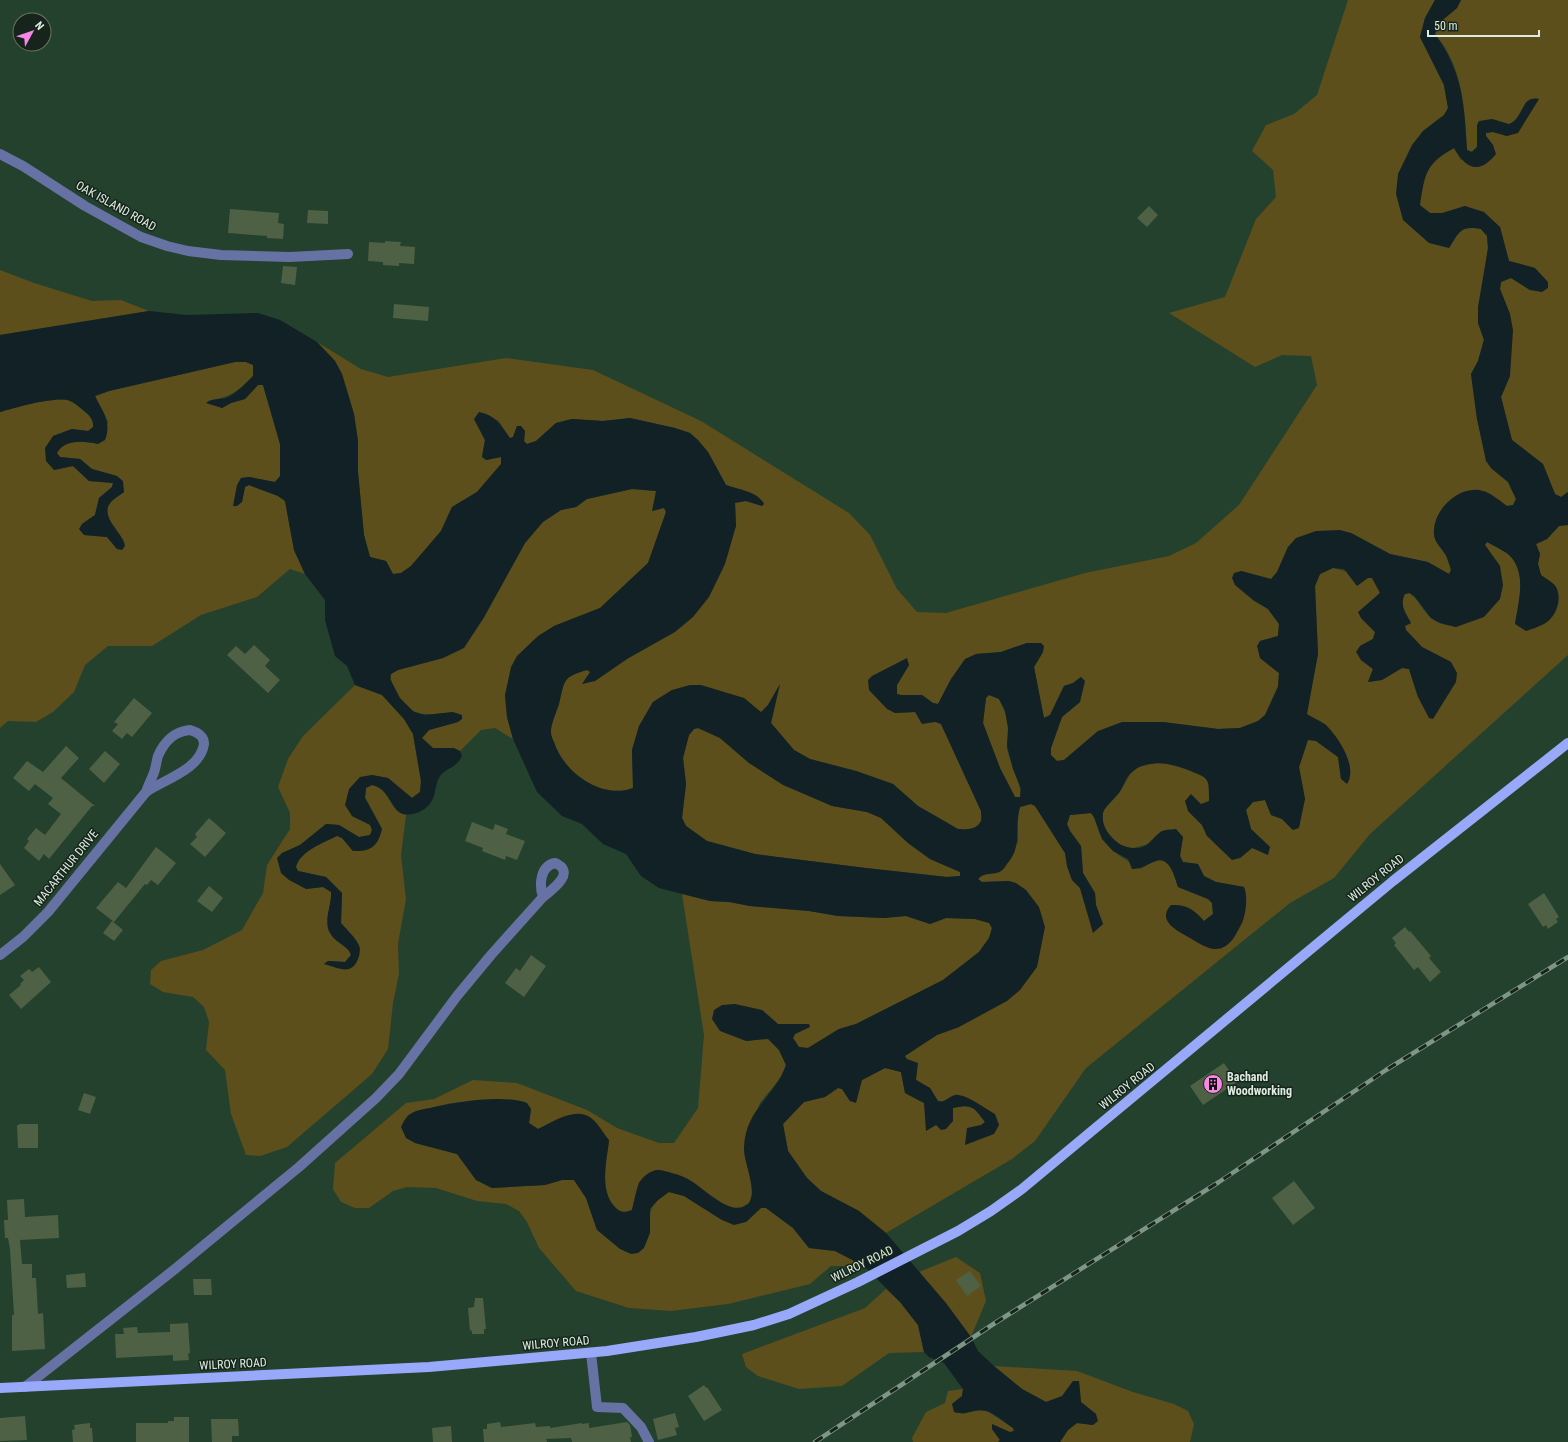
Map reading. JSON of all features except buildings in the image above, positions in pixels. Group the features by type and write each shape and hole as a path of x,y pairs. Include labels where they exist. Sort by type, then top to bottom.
{"main road":[{"name":"WILROY ROAD","path":"0,1388 429,1367 591,1353 696,1338 754,1325 789,1314 858,1282 958,1231 991,1211 1022,1189 1393,881 1568,743"}],"street":[{"name":"OAK ISLAND ROAD","path":"0,154 24,166 85,206 141,237 167,246 188,251 221,254 290,257 348,254"},
{"name":"MACARTHUR DRIVE","path":"0,954 23,937 48,912 146,792 154,774 158,756 172,736 183,731 196,731 204,741 203,751 198,760 187,769 146,792"},
{"path":"25,1387 176,1269 299,1167 376,1098 399,1074 457,996 486,960 543,897"},
{"path":"591,1353 597,1407 623,1408 641,1427 649,1442"}],"shaded area":[{"path":"1348,0 1435,0 1425,18 1420,37 1444,85 1448,108 1444,115 1423,131 1398,174 1449,248 1458,234 1464,229 1481,229 1487,236 1488,248 1478,323 1484,339 1478,361 1471,374 1477,419 1491,468 1508,482 1516,499 1513,505 1507,506 1485,491 1435,540 1446,556 1451,570 1449,574 1427,562 1390,554 1351,533 1288,547 1277,572 1271,579 1241,571 1253,600 1268,609 1279,624 1278,636 1260,641 1260,658 1279,673 1278,686 1265,715 1258,721 1240,728 1218,729 1163,722 1098,731 1064,760 1057,761 1051,755 1051,748 1062,717 1080,702 1081,677 1073,683 1064,686 1050,715 1044,718 1034,667 1043,652 1027,643 1001,652 976,654 951,679 938,704 933,703 922,695 897,694 897,685 909,665 872,676 895,713 915,712 941,724 981,811 981,821 974,828 958,829 918,806 893,784 856,771 810,759 794,750 771,723 779,686 768,705 761,713 744,698 672,690 653,702 639,726 632,750 633,788 621,791 608,790 596,787 575,773 566,764 553,739 551,734 551,726 564,685 573,675 587,670 590,671 595,681 627,659 736,526 735,502 746,501 762,506 754,495 726,485 708,452 690,433 675,428 630,418 603,421 572,419 556,423 536,441 527,444 524,441 525,431 517,426 513,437 510,439 498,420 474,419 485,440 482,457 487,460 501,457 501,464 477,492 452,507 441,531 411,566 401,573 393,574 386,561 370,557 364,535 358,472 358,441 354,414 342,374 335,361 317,342 361,369 388,377 506,358 593,370 701,421 849,513 870,535 897,589 917,612 946,613 1085,573 1169,556 1196,543 1239,505 1317,385 1311,356 1282,355 1255,367 1169,313 1225,297 1256,219 1276,197 1273,170 1252,151 1266,125 1294,114 1317,95"},
{"path":"1435,0 1461,0 1457,8 1439,23 1435,34 1444,48 1457,75 1465,118 1467,150 1472,152 1477,147 1477,125 1479,121 1492,119 1509,124 1516,119 1527,101 1530,99 1539,99 1518,133 1507,136 1493,132 1486,133 1486,136 1493,145 1496,154 1484,165 1473,167 1468,165 1463,161 1454,148 1437,159 1428,171 1425,178 1420,205 1430,213 1442,213 1465,206 1484,212 1500,227 1509,261 1535,268 1548,282 1548,288 1542,292 1530,290 1511,278 1501,282 1500,289 1510,314 1513,330 1510,376 1501,397 1512,440 1543,464 1555,494 1561,497 1568,492 1568,525 1559,526 1547,539 1536,544 1540,554 1538,564 1541,575 1550,581 1557,589 1559,599 1554,614 1544,624 1526,631 1515,624 1520,589 1519,572 1516,564 1509,555 1487,542 1485,545 1500,566 1503,585 1500,599 1484,617 1456,627 1440,623 1431,618 1415,597 1410,593 1405,594 1403,598 1403,605 1411,623 1405,626 1406,630 1422,647 1451,662 1457,673 1456,682 1433,719 1429,718 1418,697 1409,669 1402,668 1382,680 1368,682 1373,669 1361,660 1356,652 1360,646 1373,639 1375,632 1361,618 1358,612 1380,593 1372,578 1368,578 1357,586 1344,569 1333,568 1320,574 1315,586 1318,654 1307,714 1326,725 1346,753 1350,769 1350,777 1347,784 1341,779 1338,757 1316,741 1308,740 1299,767 1305,799 1299,828 1293,830 1282,819 1271,815 1265,800 1253,802 1246,810 1251,829 1270,847 1268,855 1252,848 1240,858 1232,860 1207,836 1202,825 1188,811 1185,801 1191,794 1201,804 1209,801 1209,788 1207,780 1201,775 1189,770 1174,765 1159,763 1144,765 1137,768 1131,773 1120,791 1106,807 1103,813 1104,825 1107,831 1121,845 1133,848 1143,847 1162,831 1176,829 1183,837 1180,856 1183,862 1198,864 1204,876 1216,882 1244,887 1246,900 1245,915 1231,941 1221,948 1213,949 1175,929 1167,921 1166,916 1171,905 1185,906 1197,913 1204,921 1213,914 1212,903 1208,899 1178,887 1171,869 1161,860 1132,869 1128,859 1113,851 1102,839 1094,817 1091,813 1070,815 1067,824 1070,831 1081,846 1083,873 1095,893 1096,905 1103,924 1093,933 1080,888 1072,880 1067,866 1065,853 1035,806 1031,804 1020,807 1018,815 1017,844 1012,857 1002,870 984,875 978,879 982,882 1009,881 1016,883 1026,890 1039,907 1045,927 1037,967 1020,990 1007,1001 959,1027 937,1035 905,1056 907,1059 918,1063 916,1080 930,1088 938,1101 945,1101 955,1095 964,1096 995,1114 999,1125 994,1134 965,1145 967,1128 981,1125 985,1122 975,1109 968,1106 953,1108 953,1121 946,1129 941,1130 936,1125 926,1131 924,1103 905,1093 901,1072 885,1068 862,1080 856,1103 850,1101 842,1089 838,1088 825,1097 804,1102 783,1124 788,1151 807,1178 821,1191 859,1211 886,1233 946,1303 971,1337 978,1351 1022,1389 1046,1402 1062,1396 1073,1381 1079,1381 1081,1402 1096,1414 1098,1421 1093,1425 1077,1423 1068,1430 1060,1442 998,1442 1000,1440 992,1429 992,1424 1010,1432 1014,1431 1013,1428 986,1411 978,1410 963,1413 954,1412 952,1404 962,1396 963,1389 944,1363 929,1357 924,1352 918,1325 900,1302 864,1266 835,1251 809,1248 793,1228 766,1208 761,1208 746,1222 734,1225 722,1220 684,1196 669,1192 658,1200 650,1209 650,1233 644,1248 638,1253 631,1254 620,1249 597,1230 586,1198 574,1180 562,1180 545,1185 492,1188 476,1180 457,1154 415,1143 406,1138 401,1127 407,1117 416,1111 452,1103 479,1100 517,1100 527,1103 531,1109 529,1123 538,1129 557,1119 571,1114 585,1115 596,1123 609,1140 605,1183 609,1199 620,1211 624,1212 632,1210 640,1181 644,1176 655,1170 669,1172 686,1178 726,1205 734,1208 741,1208 748,1204 751,1199 752,1192 744,1154 749,1123 775,1086 786,1065 779,1050 768,1039 746,1041 720,1031 712,1019 714,1010 722,1005 735,1004 762,1010 778,1024 809,1024 810,1027 795,1034 793,1038 799,1047 808,1048 839,1029 856,1024 943,980 979,952 989,938 992,928 989,923 975,919 946,918 930,924 906,916 884,918 838,916 809,911 750,906 729,902 710,901 659,888 641,876 626,854 603,844 582,824 562,816 537,792 513,739 507,717 505,695 511,667 517,656 538,636 554,626 600,608 648,563 666,512 664,508 652,511 656,491 632,489 587,499 576,507 561,510 543,522 525,543 483,619 464,648 443,658 398,670 391,674 390,679 400,698 414,712 425,715 453,712 462,715 462,719 458,722 429,730 422,738 433,748 454,748 460,751 462,756 455,765 440,776 433,799 428,806 415,814 401,813 381,789 372,785 366,788 365,798 382,829 376,844 373,847 365,850 353,851 342,838 337,836 313,848 298,861 296,867 298,871 326,877 342,893 341,923 354,937 360,947 359,956 356,963 349,969 340,969 324,964 328,961 345,962 351,955 347,949 332,936 328,929 327,924 331,892 323,887 306,889 289,880 281,873 277,858 282,853 300,845 326,824 339,825 359,837 370,835 372,830 370,825 352,816 345,805 349,789 360,777 372,775 388,778 412,798 420,792 421,781 413,734 404,719 382,695 355,685 347,666 335,656 325,620 325,600 305,574 294,550 285,501 278,496 249,485 245,487 242,502 237,506 233,506 237,485 241,478 249,477 275,482 280,476 280,444 263,385 258,385 245,399 231,403 222,408 206,403 211,400 232,395 253,376 253,365 246,362 235,362 109,391 95,396 106,417 108,428 105,440 98,444 87,442 70,443 60,448 57,453 60,457 80,459 92,469 117,476 123,481 124,492 112,501 107,512 125,546 122,550 117,549 107,537 84,535 79,529 82,524 95,515 99,498 112,487 113,483 89,481 73,466 54,470 46,461 45,448 53,436 72,429 88,431 93,427 91,417 75,403 64,400 46,401 0,412 0,335 149,311 187,315 258,313 280,320 317,342 335,361 342,374 354,414 358,441 358,472 364,535 370,557 386,561 393,574 401,573 411,566 441,531 452,507 477,492 501,464 501,457 486,460 482,457 485,440 474,419 479,412 485,413 493,418 510,438 513,437 517,426 521,426 525,431 524,441 527,444 536,441 556,423 572,419 603,421 630,418 675,428 690,433 708,452 726,485 753,494 764,504 762,506 746,501 735,503 736,526 725,564 709,597 693,617 675,632 627,659 595,681 582,684 590,672 587,670 573,675 566,681 562,690 551,734 559,753 566,764 585,781 597,787 621,791 633,788 632,750 639,726 653,702 672,690 690,685 701,685 744,698 761,712 768,705 780,684 771,723 794,750 810,759 856,771 893,784 918,806 958,829 971,829 977,826 981,821 981,811 941,724 935,722 922,724 915,712 895,713 887,709 869,690 868,680 872,676 907,658 909,665 897,685 897,694 922,695 933,703 938,704 951,679 965,659 976,654 1001,652 1027,643 1041,643 1044,646 1043,652 1034,667 1044,718 1050,715 1064,686 1073,683 1081,677 1085,681 1080,702 1062,717 1051,748 1051,755 1057,761 1064,760 1098,731 1122,722 1163,722 1218,729 1240,728 1258,721 1265,715 1278,687 1279,673 1260,658 1257,646 1260,641 1278,636 1279,624 1268,609 1253,600 1235,585 1232,578 1234,573 1241,571 1271,579 1277,572 1288,547 1296,538 1316,531 1340,530 1351,533 1390,554 1428,562 1449,574 1451,570 1446,555 1435,540 1434,534 1438,516 1449,501 1465,491 1474,490 1489,493 1507,506 1513,505 1516,499 1508,482 1491,468 1486,461 1477,419 1471,374 1478,361 1484,340 1478,323 1478,307 1488,248 1487,236 1481,229 1469,228 1464,229 1458,234 1449,248 1429,243 1403,220 1396,194 1398,174 1412,145 1423,131 1444,115 1448,108 1444,85 1420,37 1425,18","holes":["989,695 999,699 1005,711 1008,728 1007,746 1013,769 1021,789 1020,797 1015,797 1000,768 983,723 986,698","698,728 720,738 749,763 783,785 832,806 867,812 881,818 908,843 930,859 960,872 960,876 947,877 755,854 707,841 686,826 682,818 686,784 683,758 689,735 694,729"]},
{"path":"1461,0 1568,0 1568,492 1561,497 1555,494 1543,464 1512,440 1501,397 1510,376 1510,314 1500,289 1501,282 1511,278 1530,290 1535,268 1509,261 1500,227 1465,206 1442,214 1430,213 1419,205 1425,178 1428,171 1437,159 1454,148 1461,160 1493,145 1486,136 1486,133 1493,132 1507,136 1528,100 1516,119 1509,125 1492,119 1477,125 1477,147 1471,152 1467,150 1463,99 1457,75 1446,49 1435,34 1439,23 1457,8"},
{"path":"0,270 34,283 92,301 121,300 149,311 0,335"},
{"path":"235,362 246,362 253,365 253,376 233,393 208,401 222,408 231,403 245,399 258,385 263,385 280,444 280,476 275,482 249,477 241,478 242,502 245,487 249,485 278,496 285,501 294,550 305,574 290,569 257,597 201,615 152,646 108,646 85,665 74,692 53,712 36,722 8,721 0,728 0,412 46,401 64,400 74,403 89,416 93,422 93,428 88,431 72,429 53,436 54,470 73,466 89,481 113,483 112,487 99,498 95,515 82,524 84,535 107,537 117,549 124,541 108,517 107,511 111,501 124,492 117,476 92,469 80,459 60,457 56,453 64,445 70,443 87,442 98,444 108,422 95,396 109,391"},
{"path":"632,489 657,491 653,511 664,507 666,512 648,563 600,608 554,626 505,695 507,717 513,739 495,728 481,730 460,751 453,748 433,748 422,738 429,730 458,722 453,712 427,714 413,711 401,701 396,692 391,674 398,670 443,658 483,619 525,543 542,522 561,510 576,507 587,499"},
{"path":"1568,525 1568,655 1370,834 1334,878 1290,903 1086,1068 1035,1141 1012,1159 886,1233 859,1211 821,1191 807,1178 788,1151 783,1124 804,1102 825,1097 838,1088 842,1089 850,1101 862,1080 885,1068 901,1072 905,1093 924,1103 953,1108 965,1106 975,1109 985,1122 982,1125 999,1125 956,1095 942,1102 938,1101 930,1088 916,1080 904,1056 937,1035 959,1027 1009,881 982,882 978,879 982,875 1001,871 1018,842 1017,818 1020,807 1031,804 1035,806 1065,853 1067,866 1072,880 1080,888 1093,932 1103,924 1096,905 1095,893 1083,873 1081,846 1070,831 1067,824 1070,815 1091,813 1095,819 1101,836 1106,844 1115,852 1140,869 1158,860 1166,863 1174,874 1178,887 1208,899 1212,903 1213,914 1204,921 1220,949 1227,945 1235,936 1244,887 1216,882 1204,876 1198,864 1183,862 1180,856 1183,837 1161,831 1149,844 1133,848 1121,846 1106,831 1103,824 1103,811 1120,792 1130,774 1138,767 1161,762 1205,777 1209,783 1209,801 1188,811 1202,825 1207,836 1240,858 1252,848 1270,847 1251,829 1246,810 1253,802 1265,800 1271,815 1282,819 1293,830 1305,799 1299,767 1308,739 1316,741 1338,757 1341,779 1350,780 1325,725 1306,714 1318,654 1315,586 1320,574 1333,568 1372,578 1380,592 1361,618 1375,632 1373,639 1360,646 1361,660 1373,669 1368,682 1382,680 1402,668 1409,669 1418,697 1451,662 1422,647 1406,630 1405,626 1411,623 1403,605 1403,598 1405,594 1409,593 1435,621 1456,627 1500,566 1485,545 1487,542 1509,555 1516,564 1519,572 1520,598 1516,624 1553,584 1541,575 1538,564 1540,554 1536,544 1547,539 1559,526"},
{"path":"355,685 382,695 404,719 413,734 421,781 420,792 412,798 388,778 372,775 352,816 370,824 372,830 370,835 359,837 339,825 326,824 300,845 282,853 306,889 323,887 331,892 327,919 337,941 349,950 351,955 345,962 328,961 324,964 350,969 357,941 341,923 342,893 326,877 298,871 296,867 298,861 313,848 337,836 342,838 353,851 382,829 365,797 366,788 372,785 381,789 387,795 397,811 406,815 401,855 406,899 398,944 399,974 393,1003 388,1049 372,1074 287,1147 260,1156 246,1155 231,1114 225,1070 206,1050 209,1022 204,1007 193,997 163,992 150,984 151,970 161,961 203,950 242,930 263,893 267,865 290,829 290,813 278,787 288,759 303,736"},
{"path":"989,695 999,699 1003,706 1008,730 1008,753 1019,784 1020,797 1015,797 1000,768 983,723 986,697"},
{"path":"698,728 720,738 749,763 832,806 867,812 881,818 908,843 930,859 960,872 960,876 947,877 755,854 707,841 686,826 682,818 686,784 683,758 689,735 694,729"},
{"path":"682,894 710,901 809,911 838,916 884,918 906,916 930,924 946,918 975,919 989,923 992,928 989,938 979,952 943,980 856,1024 839,1029 808,1048 799,1047 793,1038 795,1034 809,1027 809,1024 778,1024 762,1010 746,1041 768,1038 779,1050 786,1065 782,1076 760,1103 744,1148 753,1192 749,1203 742,1207 734,1208 725,1205 687,1179 639,1182 632,1210 624,1212 620,1211 609,1199 605,1183 609,1140 566,1116 538,1129 529,1123 531,1109 491,1100 451,1103 414,1112 415,1143 457,1154 476,1180 492,1188 545,1185 562,1180 574,1180 586,1198 597,1230 650,1233 650,1213 657,1201 669,1192 684,1196 722,1220 746,1222 761,1208 766,1208 793,1228 809,1248 835,1251 864,1266 831,1266 810,1284 728,1304 671,1311 629,1308 576,1291 539,1248 527,1222 519,1211 506,1204 477,1201 436,1188 407,1187 393,1191 369,1208 355,1208 341,1202 333,1189 335,1163 406,1103 434,1099 473,1080 517,1083 587,1110 617,1128 659,1143 674,1143 698,1108 704,1035"},
{"path":"956,1257 980,1273 986,1301 971,1337 919,1272"},
{"path":"886,1289 900,1302 918,1325 924,1352 889,1353 842,1386 799,1389 758,1376 746,1367 742,1354 865,1308"},
{"path":"994,1366 1077,1371 1133,1392 1174,1404 1188,1411 1194,1424 1190,1442 1060,1442 1068,1430 1077,1423 1093,1425 1096,1414 1081,1402 1079,1382 1073,1381 1062,1397 1046,1402 1022,1389"},
{"path":"963,1389 962,1396 952,1404 962,1414 978,1410 987,1411 1013,1428 1014,1431 1010,1432 992,1429 1000,1440 998,1442 913,1442 912,1438 926,1412 945,1403 948,1391"}],"railway":[{"path":"815,1442 995,1323 1219,1182 1386,1070 1568,957"}],"place":[{"name":"Bachand Woodworking","path":"1213,1084"}]}
